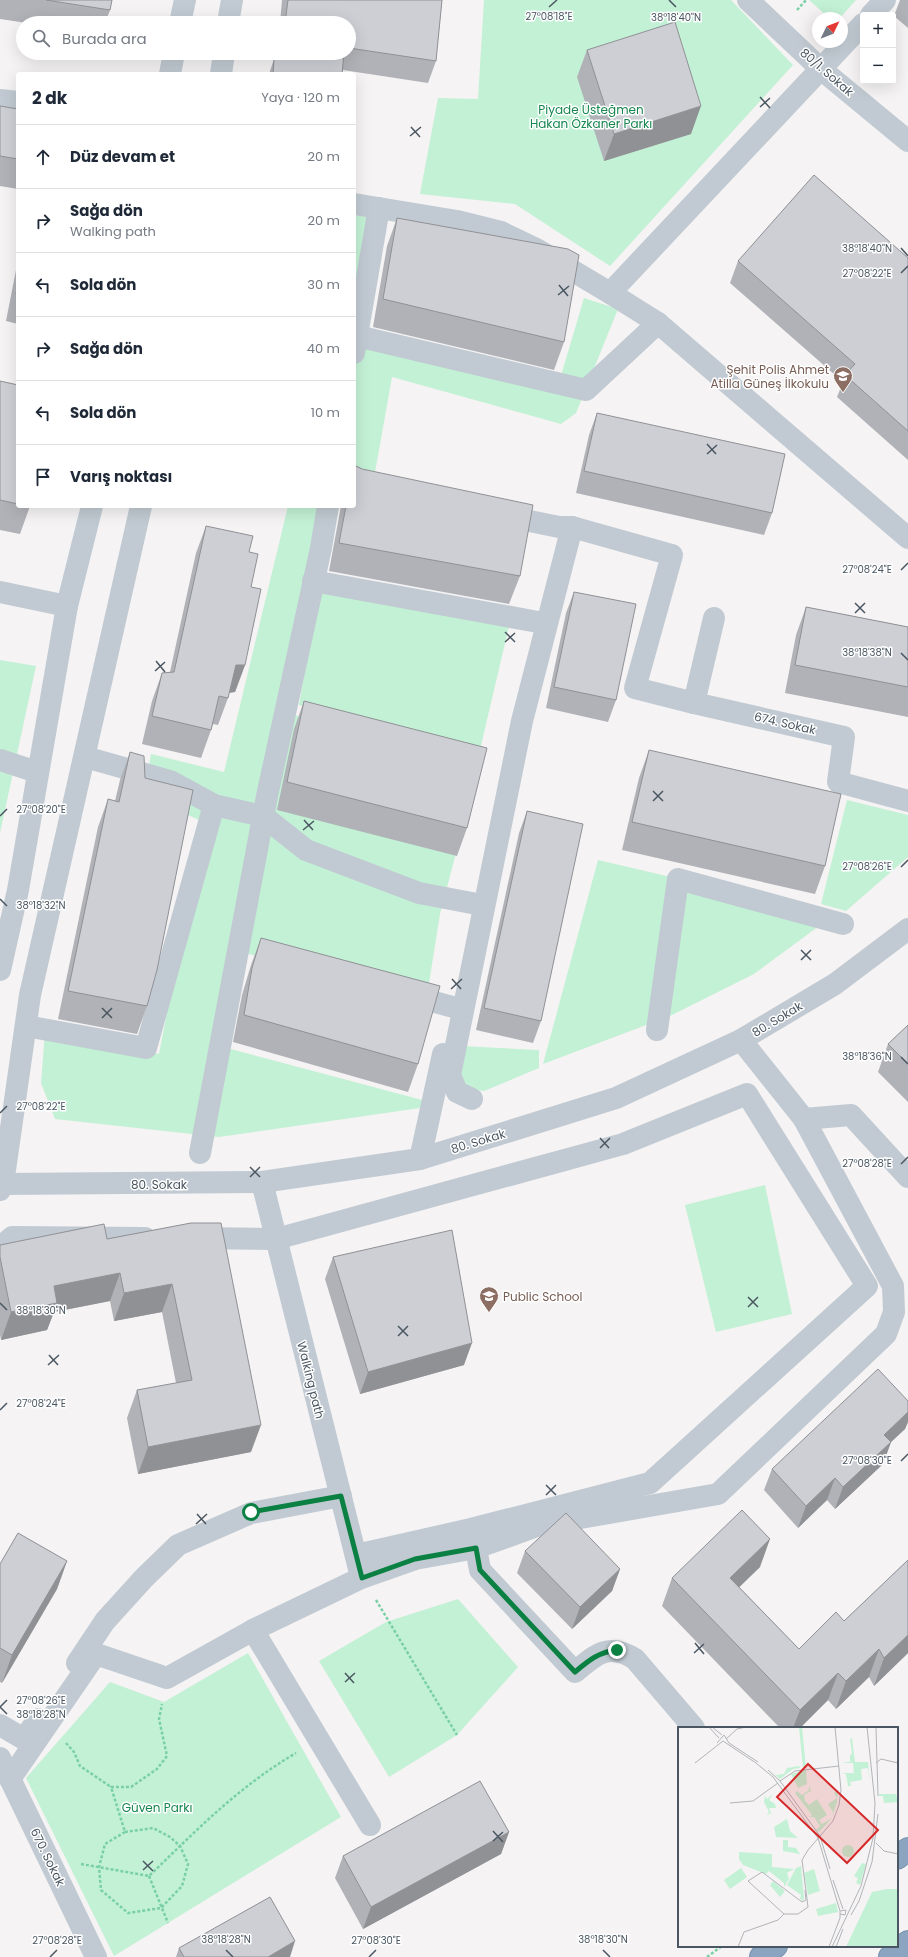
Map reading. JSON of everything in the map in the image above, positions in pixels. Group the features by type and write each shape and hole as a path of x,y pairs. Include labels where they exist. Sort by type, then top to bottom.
{"highway":[{"path":"898,1857 908,1849"},
{"path":"890,1957 908,1942"},
{"path":"761,1957 775,1947"}],"street":[{"path":"181,16 184,0"},
{"path":"229,16 232,0"},
{"name":"80/1. Sokak","path":"748,0 822,70 908,141"},
{"path":"875,12 885,0"},
{"path":"610,293 822,70 860,27"},
{"path":"170,72 173,60"},
{"path":"221,72 223,60"},
{"path":"0,100 16,102"},
{"path":"356,204 457,221 501,232 538,250 610,293 658,323 908,538"},
{"path":"379,208 356,344 586,390 658,323"},
{"path":"0,967 6,917 18,890 37,772 67,606 92,508"},
{"path":"1,1186 30,994 141,508"},
{"path":"200,1153 263,816 314,582 328,508"},
{"path":"483,511 566,527 672,555 635,688 694,702 714,618"},
{"path":"420,1159 538,622 566,527"},
{"path":"472,1098 457,1092 450,1075 522,721 566,527"},
{"path":"314,582 538,622"},
{"path":"0,592 67,606"},
{"name":"674. Sokak","path":"694,702 844,737 838,782 908,801"},
{"path":"85,757 170,781 214,805 263,816 306,850 419,893 477,904"},
{"path":"0,760 37,772"},
{"path":"26,1026 146,1048 214,805"},
{"path":"658,1030 678,879 843,924"},
{"name":"80. Sokak","path":"1,1186 262,1182 420,1159 616,1098 741,1040 835,984 908,929"},
{"path":"238,949 261,955"},
{"path":"384,988 453,1007"},
{"path":"10,1778 96,1654 167,1678 252,1630 362,1578 415,1559 476,1548 540,1525 718,1494 886,1334 894,1312 893,1286 804,1119 741,1040"},
{"path":"0,1248 12,1237 276,1239 623,1144 747,1094 867,1286 650,1483 472,1529 356,1555"},
{"path":"804,1119 851,1115 908,1177"},
{"name":"Walking path","path":"262,1182 362,1578"},
{"path":"0,1725 24,1739 105,1621 144,1578 178,1545 251,1512 341,1496"},
{"path":"476,1548 480,1570 575,1672 594,1656 606,1651 617,1650 626,1653 635,1659 693,1727"},
{"path":"252,1630 370,1825"},
{"name":"670. Sokak","path":"0,1758 96,1957"}],"path":[{"path":"795,12 806,0"},
{"path":"362,1578 457,1735"},
{"path":"62,1739 74,1752 80,1766 112,1787 131,1787 157,1769 167,1756 159,1719 167,1678"},
{"path":"149,1876 226,1802 265,1771 318,1739"},
{"path":"112,1787 125,1832"},
{"path":"153,1828 170,1837 180,1846 188,1864 182,1886 161,1908 128,1913 101,1890 99,1867 105,1844 125,1832 153,1828"},
{"path":"49,1858 149,1876"},
{"path":"149,1876 168,1923"},
{"path":"707,1957 721,1947"}],"green space":[{"name":"Piyade Üsteğmen Hakan Özkaner Parkı","path":"484,0 731,0 793,65 610,266 515,204 420,194 438,98 478,99"},
{"path":"809,0 856,0 845,12 822,12"},
{"path":"356,215 373,218 362,346 560,379 584,298 618,309 576,413 561,424 392,377 374,478 356,474"},
{"path":"288,508 323,508 294,715 480,762 440,914 426,1002 289,963 234,951 212,1044 441,1105 219,1137 55,1119 41,1083 45,1032 159,1054 204,822 144,796 151,754 224,772"},
{"path":"319,589 510,622 479,754 299,705"},
{"path":"0,660 36,666 0,833"},
{"path":"847,800 908,815 908,857 846,911 821,904"},
{"path":"598,860 834,915 754,974 670,1016 543,1064"},
{"path":"461,1046 539,1050 539,1068 484,1091 460,1088"},
{"path":"765,1185 792,1314 716,1332 685,1205"},
{"path":"458,1599 518,1667 457,1735 389,1777 319,1661 386,1622"},
{"name":"Güven Parkı","path":"248,1653 341,1817 114,1956 26,1778 110,1682 164,1702"}],"building":[{"path":"46,0 112,0 110,10"},
{"path":"288,0 442,0 436,61 356,49 356,16 286,16"},
{"path":"675,22 701,106 614,134 587,50"},
{"path":"274,60 343,60 342,72 273,72"},
{"path":"0,106 16,109 16,159 0,156"},
{"path":"814,175 908,258 908,431 845,375 855,364 738,261"},
{"path":"397,218 568,249 579,255 564,342 383,299"},
{"path":"0,381 16,385 16,504 0,500"},
{"path":"597,413 785,454 772,513 584,471"},
{"path":"356,466 362,469 533,505 520,576 339,543 346,508 356,508"},
{"path":"206,526 253,536 249,552 258,554 251,587 261,589 245,665 236,665 228,698 219,696 211,730 152,716 162,673 174,672"},
{"path":"574,592 636,604 616,700 554,687"},
{"path":"806,607 908,627 908,687 795,665"},
{"path":"304,701 487,748 467,828 287,782"},
{"path":"649,750 841,794 825,866 632,822"},
{"path":"130,752 144,756 145,778 193,790 157,970 147,1006 68,991 108,799 119,802"},
{"path":"527,811 583,824 541,1021 484,1008"},
{"path":"261,938 440,986 418,1064 244,1015 252,968"},
{"path":"908,1025 908,1064 888,1044"},
{"path":"191,1223 221,1223 261,1425 148,1447 137,1390 192,1380 172,1284 124,1293 120,1273 54,1286 57,1303 11,1312 0,1257 0,1245 104,1224 107,1239"},
{"path":"452,1230 472,1343 368,1372 333,1257"},
{"path":"878,1369 908,1401 908,1412 884,1435 891,1442 843,1487 835,1478 806,1506 772,1469"},
{"path":"742,1510 770,1539 730,1578 799,1649 836,1612 844,1621 908,1560 908,1635 884,1658 879,1649 846,1681 838,1673 800,1710 672,1578"},
{"path":"566,1513 620,1569 580,1607 525,1551"},
{"path":"18,1533 67,1561 12,1655 0,1648 0,1564"},
{"path":"480,1781 509,1832 371,1907 343,1856"},
{"path":"270,1897 295,1941 268,1957 184,1957 179,1948"}],"place":[{"name":"Şehit Polis Ahmet Atilla Güneş İlkokulu","path":"843,393"},
{"name":"Public School","path":"489,1313"}],"route":[{"path":"251,1512 341,1496 362,1578 415,1559 476,1548 480,1570 575,1672 594,1656 606,1651 617,1650"}]}
